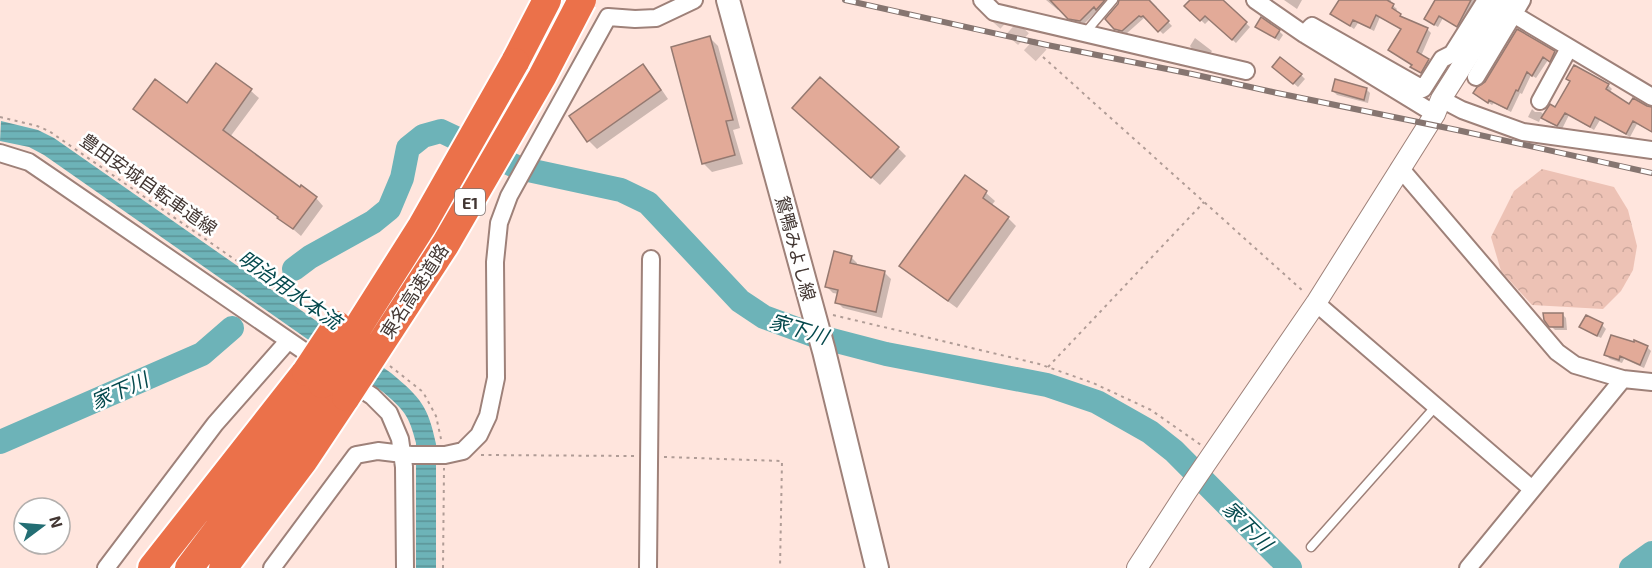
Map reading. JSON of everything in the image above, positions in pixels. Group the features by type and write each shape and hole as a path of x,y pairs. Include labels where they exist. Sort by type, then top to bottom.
{"highway":[{"name":"東名高速道路","path":"189,568 325,384 422,226 515,62 547,0"},
{"name":"東名高速道路","path":"228,563 304,460 325,384 445,245 542,77 582,0"},
{"path":"152,568 325,384"}],"main road":[{"name":"鴛鴨みよし線","path":"728,0 824,351 877,568"}],"street":[{"path":"567,0 608,17 635,19 656,18 694,0"},
{"path":"982,0 994,12 1246,71"},
{"path":"1255,0 1304,34 1438,106 1462,110 1522,132 1652,150"},
{"path":"1304,34 1312,26 1423,89 1442,59 1452,54 1486,0"},
{"path":"1513,5 1569,48 1652,97"},
{"path":"1476,77 1513,5"},
{"path":"1137,568 1316,303 1438,106 1513,5"},
{"path":"273,568 356,455 378,451 444,455 463,451 479,435 488,416 496,378 495,262 499,224 509,196 608,17"},
{"path":"1540,101 1569,48"},
{"path":"0,153 29,162 288,341 372,396 389,413 407,454 404,467 405,568"},
{"path":"1400,168 1557,352 1575,365 1623,379 1652,382"},
{"path":"648,568 651,259"},
{"path":"1316,303 1532,489"},
{"path":"106,568 215,424 288,341"},
{"path":"1468,568 1623,379"}],"lane":[{"path":"1085,33 1113,0"},
{"path":"1311,547 1436,406"}],"path":[{"path":"1043,57 1316,303"},
{"name":"豊田安城自転車道線","path":"0,117 49,131 323,320"},
{"path":"1048,368 1204,202"},
{"path":"815,318 834,315 1048,368 1093,383 1151,410 1210,457"},
{"path":"389,365 423,392 436,416 444,455 443,568"}],"green space":[{"path":"1542,169 1614,187 1628,210 1637,246 1633,270 1621,291 1603,309 1532,305 1501,271 1491,237 1514,191"}],"water":[{"name":"明治用水本流","path":"1,121 38,130 54,138 391,373 410,389 426,411 436,444 436,568 416,568 416,443 408,419 396,404 383,392 44,155 29,147 0,141"}],"building":[{"path":"1050,0 1105,0 1096,10 1094,7 1080,21 1068,19"},
{"path":"1119,0 1149,0 1169,21 1158,32 1143,16 1139,16 1122,31 1114,29 1105,19"},
{"path":"1190,0 1223,0 1247,22 1232,40 1205,16 1200,21 1184,6"},
{"path":"1339,0 1387,0 1394,4 1392,8 1401,14 1400,16 1428,28 1417,52 1429,59 1421,73 1388,50 1401,29 1376,15 1370,28 1353,20 1350,26 1330,14"},
{"path":"1435,0 1471,0 1457,27 1439,16 1434,25 1424,19"},
{"path":"1261,17 1280,30 1275,38 1255,27"},
{"path":"1517,29 1555,51 1550,62 1543,57 1532,76 1527,72 1507,109 1489,100 1488,103 1473,93 1485,82"},
{"path":"710,36 733,120 726,121 735,155 702,164 671,47"},
{"path":"1280,57 1302,74 1293,84 1272,67"},
{"path":"216,63 252,89 223,130 317,197 293,229 133,109 155,79 187,103"},
{"path":"643,64 661,90 587,142 569,116"},
{"path":"1574,65 1609,84 1606,89 1629,104 1633,98 1652,107 1652,132 1633,121 1626,134 1595,117 1590,127 1565,113 1557,126 1541,118 1550,104 1555,107 1570,81 1566,79"},
{"path":"820,77 899,147 871,178 792,108"},
{"path":"1335,79 1367,88 1364,100 1332,91"},
{"path":"965,175 987,191 983,198 1009,217 948,301 899,266"},
{"path":"834,251 852,256 850,263 885,271 876,312 835,303 838,290 825,287"},
{"path":"1543,313 1563,313 1563,327 1549,327 1544,320"},
{"path":"1586,315 1603,323 1597,336 1579,327"},
{"path":"1611,335 1648,346 1640,365 1620,356 1619,360 1604,355"}],"waterway":[{"name":"家下川","path":"294,269 310,257 373,222 389,209 402,178 408,148 423,136 441,131 519,168 621,190 648,203 740,301 764,317 813,335 886,354 1047,385 1097,402 1150,432 1174,451 1290,568"},
{"name":"家下川","path":"0,442 202,354 232,328"},
{"name":"家下川","path":"1631,568 1652,553"}],"tunnel":[{"path":"994,12 1043,57"}],"railway":[{"path":"845,0 1652,173"}]}
